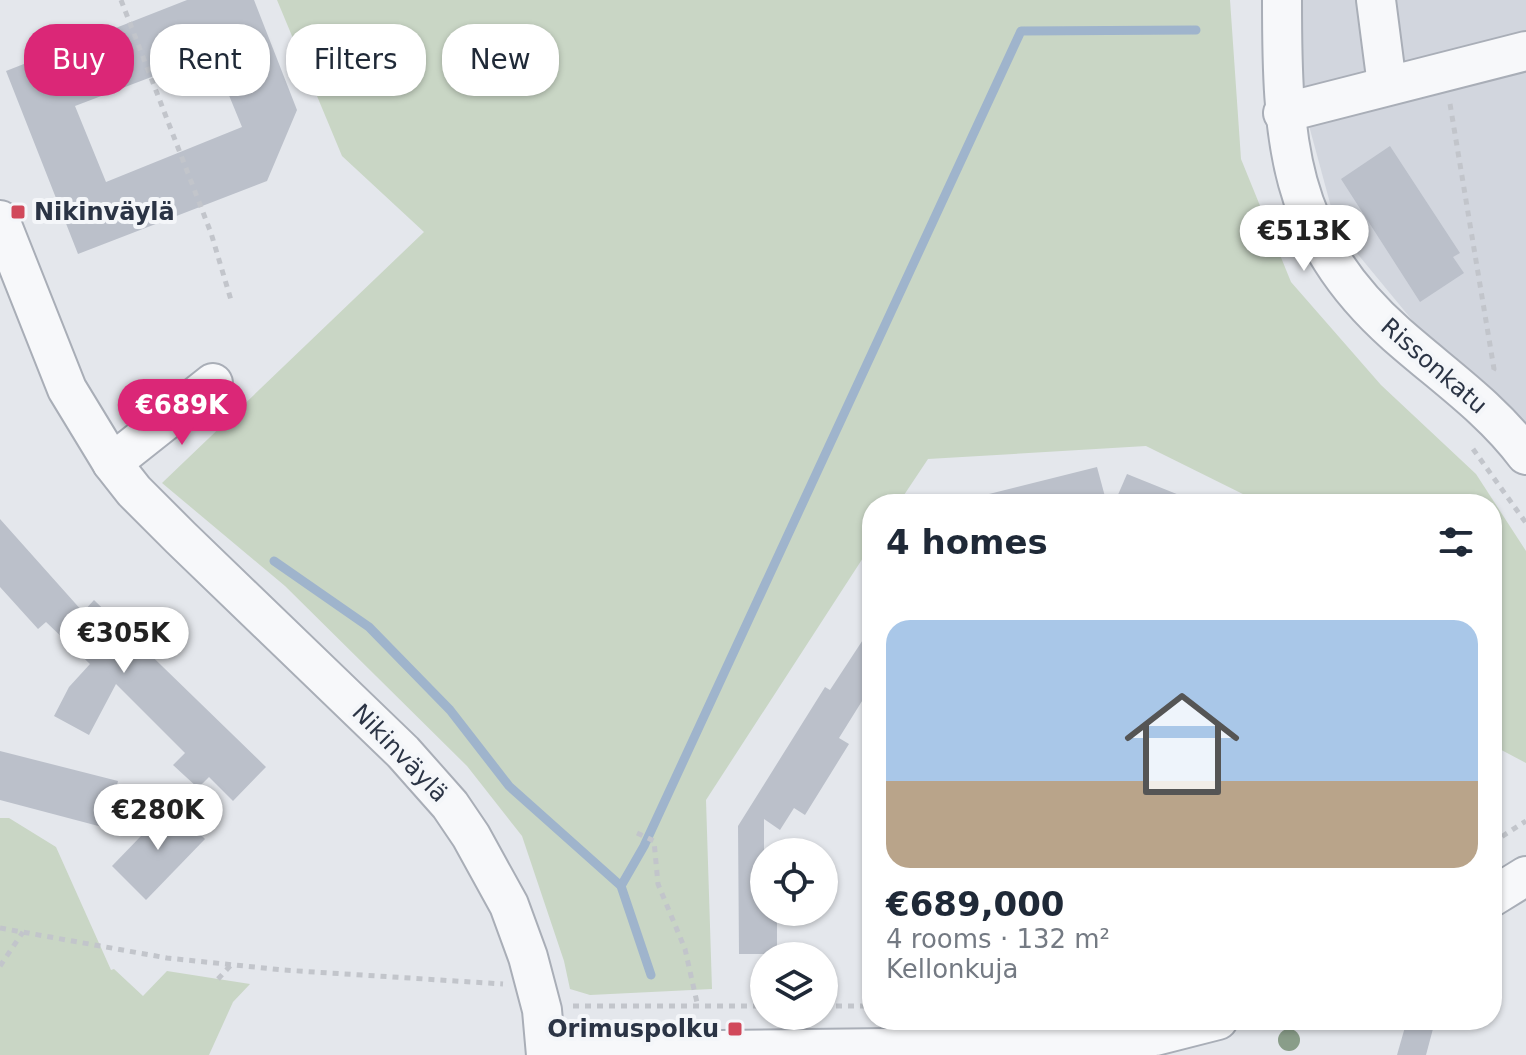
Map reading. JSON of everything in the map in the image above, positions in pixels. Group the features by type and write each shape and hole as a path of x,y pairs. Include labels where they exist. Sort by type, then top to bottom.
{"street":[{"name":"Rissonkatu","path":"1282,0 1283,113 1298,187 1316,231 1342,277 1396,334 1498,422 1526,455"},
{"path":"1376,0 1387,85"},
{"path":"1283,113 1526,51"},
{"name":"Nikinväylä","path":"0,220 67,389 83,421 112,463 134,491 403,752 450,805 509,905 528,957 542,1010 546,1054"},
{"path":"112,463 213,383"},
{"path":"1502,891 1526,876"},
{"path":"546,1054 1069,1046 1155,1036 1179,1030"}],"path":[{"path":"121,0 211,233 231,300"},
{"path":"1444,71 1494,369 1488,379"},
{"path":"1502,837 1526,821"},
{"path":"637,833 654,841 658,884 685,949 698,1007"},
{"path":"0,928 167,958 512,984"},
{"path":"0,966 23,932"},
{"path":"218,979 232,965"},
{"path":"542,1010 576,1005 750,1006"},
{"path":"838,1006 862,1006"}],"shaded area":[{"path":"1299,0 1526,0 1526,432 1417,326 1337,229 1298,85"}],"green space":[{"path":"277,0 1230,0 1241,159 1291,282 1381,385 1476,474 1489,494 1243,494 1146,446 928,459 905,494 862,494 862,559 706,800 712,989 590,995 570,989 564,961 522,836 467,766 285,586 162,483 424,232 342,156 317,96 426,96 426,24 287,24"},
{"path":"1502,514 1526,551 1526,763 1502,750"},
{"path":"0,818 9,818 56,847 111,970 114,969 143,996 167,971 250,984 233,1002 209,1055 0,1055"}],"building":[{"path":"187,0 254,0 263,24 150,24 150,78 134,84 134,24 126,24"},
{"path":"270,41 286,82 286,96 292,96 297,110 267,181 78,254 6,71 24,64 24,96 101,96 75,106 106,182 242,127 229,96 270,96"},
{"path":"1390,146 1460,253 1453,257 1464,273 1420,302 1341,179"},
{"path":"1097,467 1104,494 989,494"},
{"path":"1127,474 1177,494 1118,494"},
{"path":"0,519 83,612 94,600 266,767 233,801 209,777 198,788 173,765 185,753 116,684 89,735 54,716 69,687 90,664 46,622 38,629 0,587"},
{"path":"862,641 862,701 839,738 849,744 805,815 794,808 780,830 764,819 764,838 750,838 750,926 777,926 777,942 750,942 750,954 739,954 738,826 825,687 830,690"},
{"path":"0,751 118,781 106,828 0,800"},
{"path":"171,805 205,839 146,900 112,866"},
{"path":"1404,1030 1433,1030 1426,1055 1397,1055"}],"waterway":[{"path":"621,886 644,846 1021,31 1196,30"},
{"path":"274,561 369,627 450,710 509,786 621,886 651,975"}],"place":[{"name":"Nikinväylä","path":"18,212"},
{"name":"Orimuspolku","path":"735,1029"}]}
